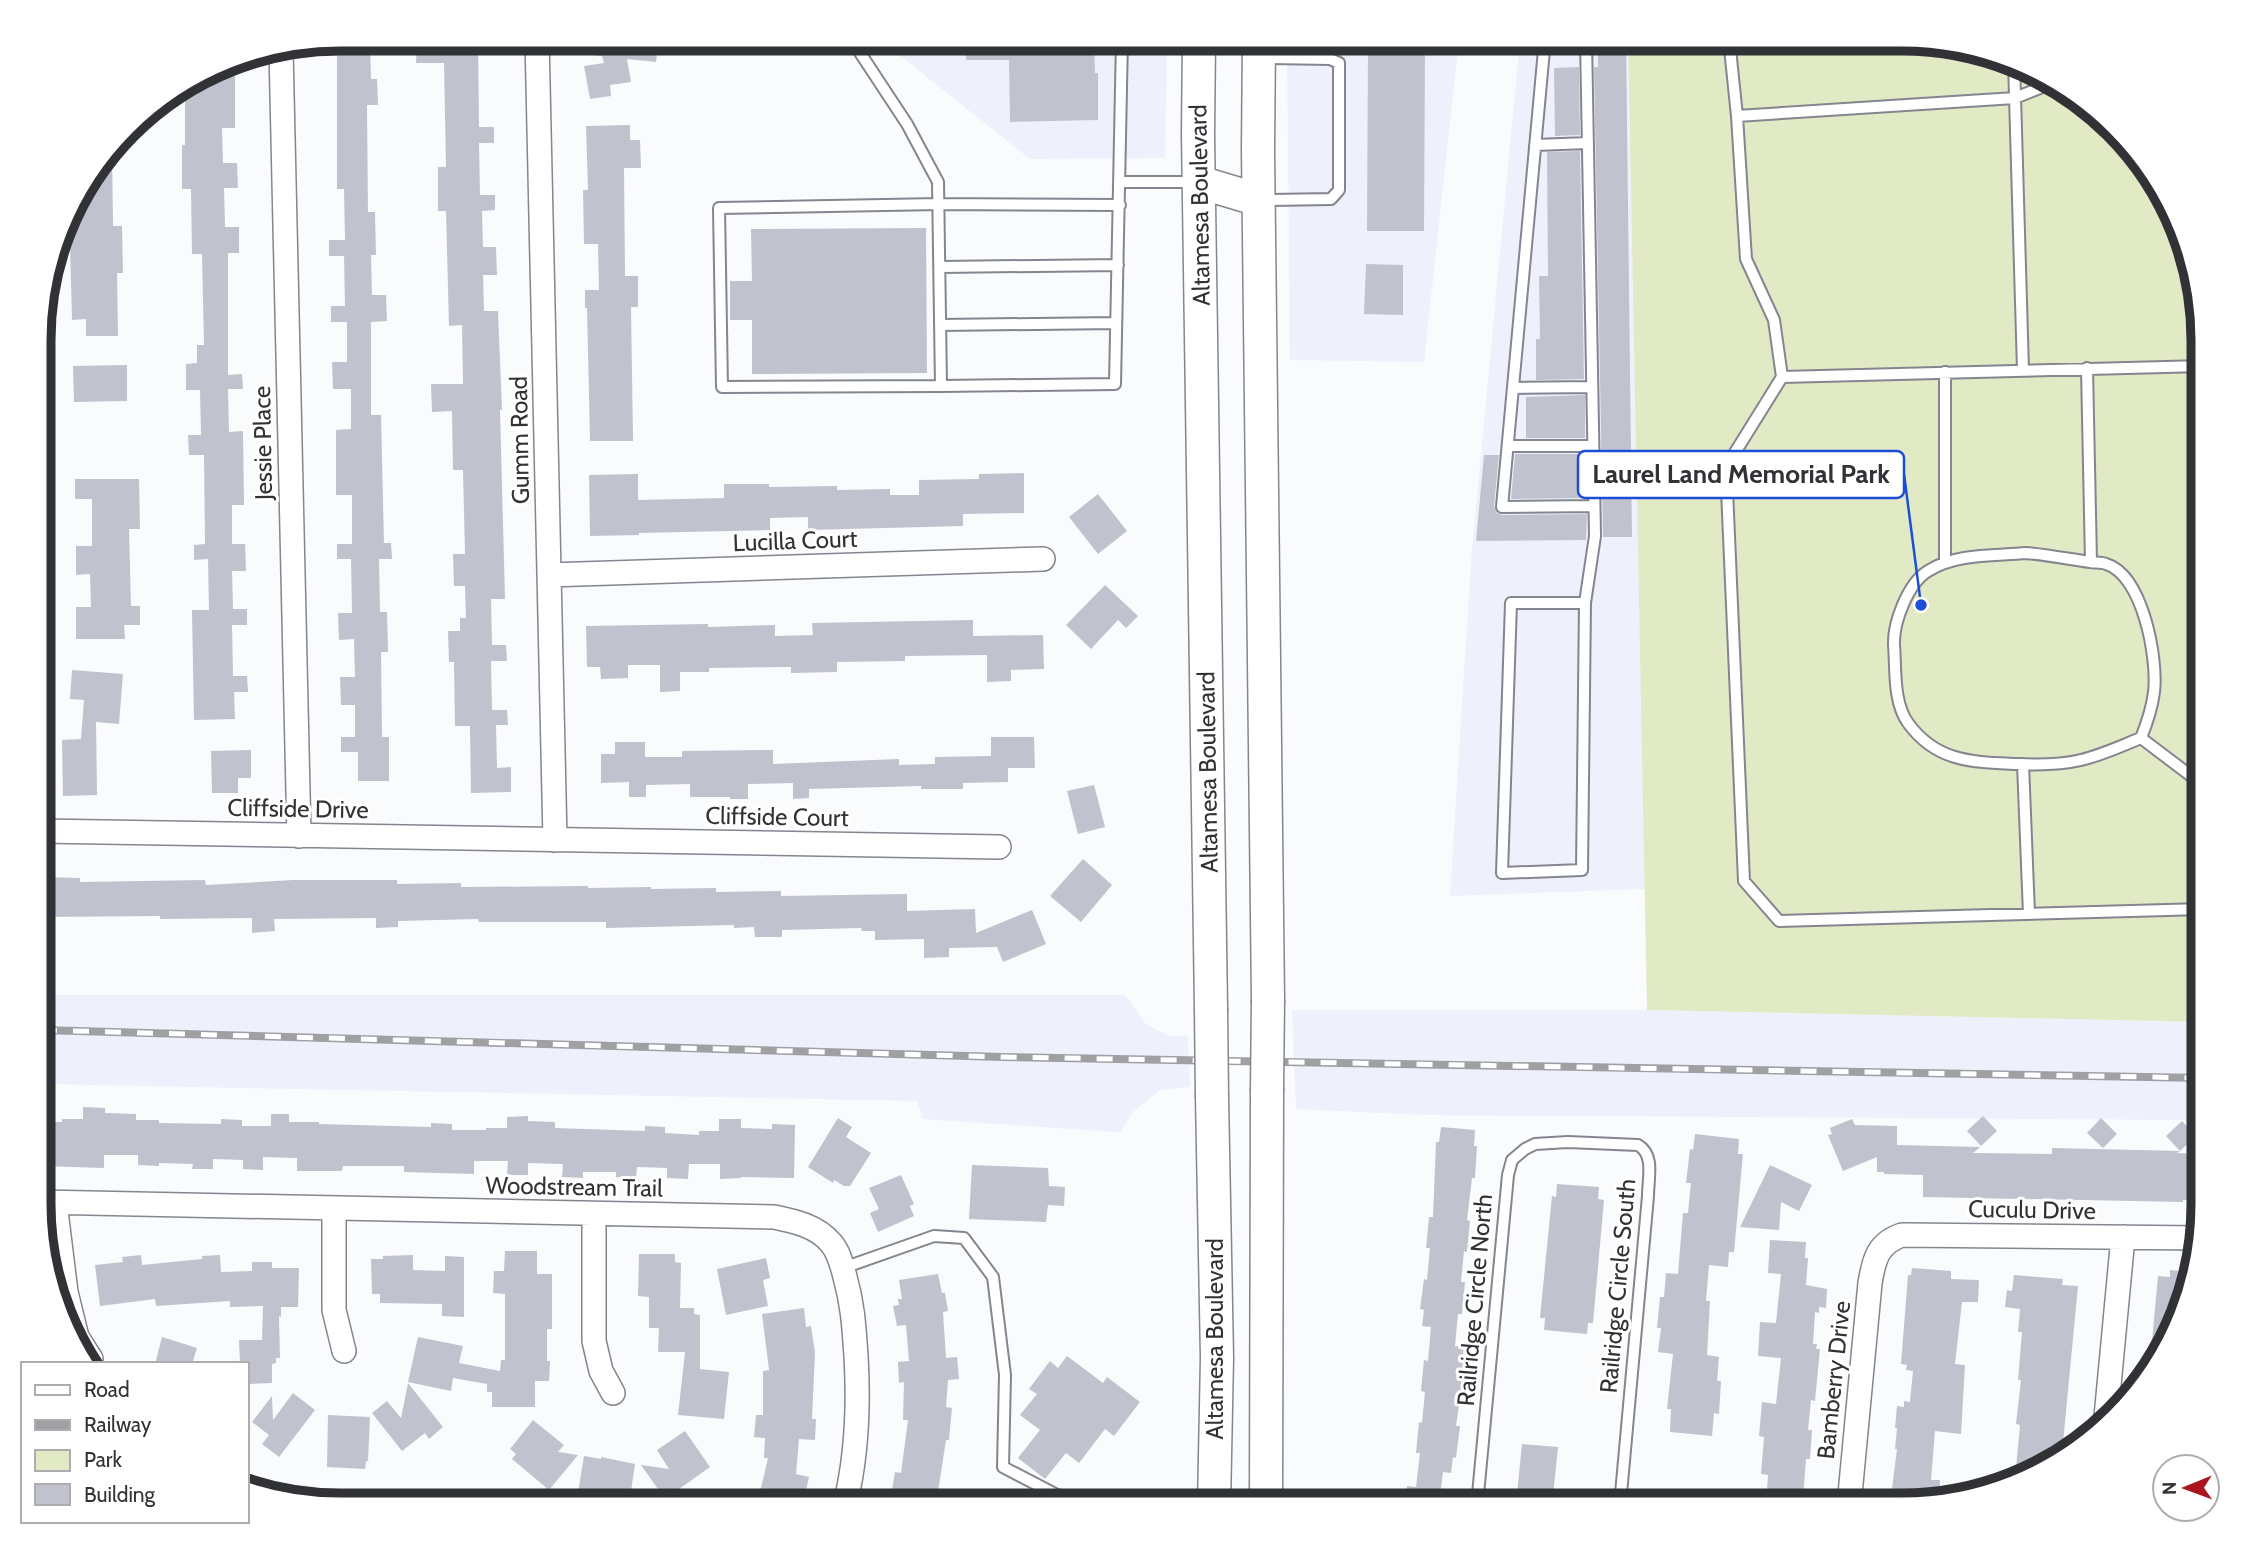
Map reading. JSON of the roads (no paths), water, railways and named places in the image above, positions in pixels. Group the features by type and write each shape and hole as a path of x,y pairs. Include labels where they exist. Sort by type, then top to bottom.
{"main road":[{"name":"Altamesa Boulevard","path":"1199,51 1217,1358 1214,1493"},
{"path":"1259,51 1268,1000 1266,1493"},
{"path":"1199,182 1259,200"}],"street":[{"name":"Gumm Road","path":"537,51 555,840"},
{"name":"Jessie Place","path":"281,57 299,835"},
{"name":"Lucilla Court","path":"549,575 1043,559"},
{"name":"Cliffside Drive","path":"51,831 555,840"},
{"name":"Cliffside Court","path":"555,840 999,847"},
{"name":"Woodstream Trail","path":"51,1203 774,1217 794,1221 822,1233 833,1245 843,1268 853,1305 859,1407 848,1493"},
{"path":"334,1209 334,1310 344,1351"},
{"path":"594,1214 594,1341 601,1371 613,1393"},
{"path":"51,1218 69,1304"},
{"name":"Cuculu Drive","path":"1874,1260 1888,1239 1902,1234 2189,1238"},
{"path":"2107,1409 2123,1237"},
{"name":"Bamberry Drive","path":"1850,1493 1874,1260"}],"lane":[{"path":"859,51 907,124 938,182 941,386"},
{"path":"1120,205 939,204 719,208 722,387 1115,384 1121,182 1122,51"},
{"path":"1259,200 1331,199 1339,190 1339,63 1330,59 1278,51"},
{"path":"1544,51 1502,507 1594,506"},
{"path":"1585,603 1511,603 1503,873 1582,870 1585,603 1595,536 1586,51"},
{"path":"1730,51 1746,259 1774,320 1782,377 1727,467 1744,881 1779,922 2191,909"},
{"path":"2014,74 2023,370"},
{"path":"1737,116 2015,98 2042,87"},
{"path":"1535,145 1588,143"},
{"path":"1121,182 1199,182"},
{"path":"940,267 1118,265"},
{"path":"941,325 1116,323"},
{"path":"1782,377 2191,366"},
{"path":"2087,368 2091,562"},
{"path":"1945,372 1945,562"},
{"path":"1513,388 1592,387"},
{"path":"1508,446 1593,446"},
{"path":"2026,554 2060,556 2107,564 2122,574 2137,594 2152,652 2154,691 2150,718 2141,738 2081,761 2055,765 1969,762 1942,752 1923,740 1907,721 1898,699 1894,637 1900,610 1914,585 1925,572 1945,562 2026,554"},
{"path":"2141,738 2191,776"},
{"path":"2023,764 2029,914"},
{"name":"Railridge Circle North","path":"1478,1493 1508,1175 1512,1160 1525,1149 1535,1144 1568,1142"},
{"name":"Railridge Circle South","path":"1568,1142 1638,1145 1646,1150 1649,1157 1648,1196 1620,1493"},
{"path":"843,1268 934,1236 964,1238 993,1277 1005,1375 1003,1467 1053,1493"}],"railway":[{"path":"51,1030 1003,1057 2191,1078"}],"place":[{"name":"Laurel Land Memorial Park","path":"1921,605"}]}
